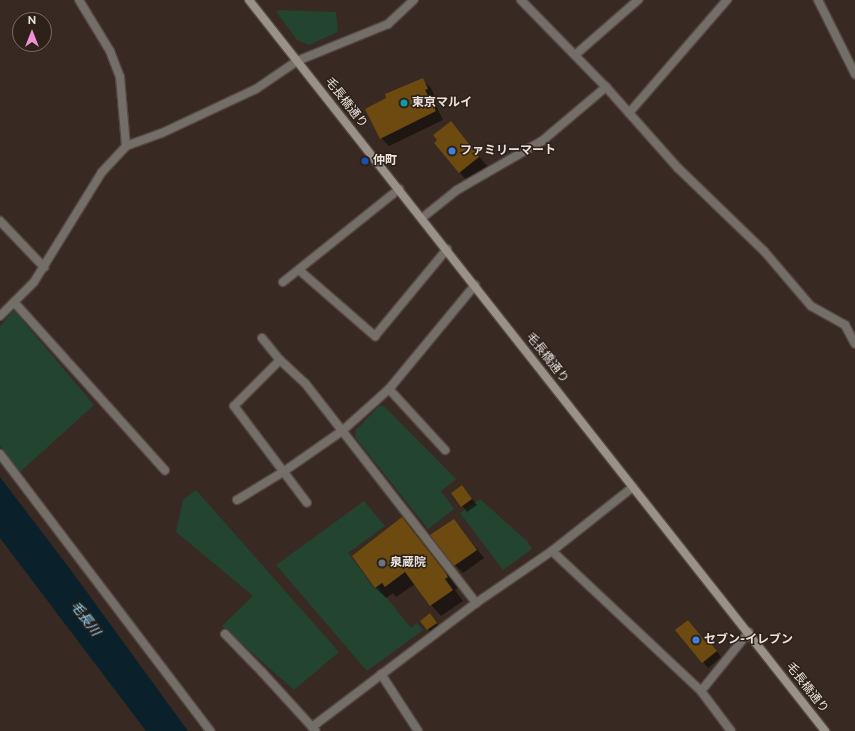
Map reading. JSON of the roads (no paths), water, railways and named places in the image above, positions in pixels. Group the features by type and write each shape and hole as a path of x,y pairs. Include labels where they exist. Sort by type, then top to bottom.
{"street":[{"path":"79,0 110,51 120,77 126,146"},
{"name":"毛長橋通り","path":"249,0 749,632 825,731"},
{"path":"0,316 34,282 102,172 126,146 162,133 256,89 297,60 388,24 414,0"},
{"path":"521,0 606,86 678,168 764,251 811,306 845,325 855,326"},
{"path":"575,55 638,0"},
{"path":"629,113 727,0"},
{"path":"818,0 855,74"},
{"path":"422,218 457,190 542,140 606,86"},
{"path":"283,282 399,189"},
{"path":"0,221 44,267"},
{"path":"299,270 375,336 447,249"},
{"path":"237,500 283,472 342,431 390,389 475,285"},
{"path":"14,302 165,470"},
{"path":"845,325 855,344"},
{"path":"262,338 280,360 305,384 476,603"},
{"path":"280,360 234,406 307,503"},
{"path":"390,389 445,450"},
{"path":"0,454 210,731"},
{"path":"225,634 314,729 381,674 476,603 552,551 633,487"},
{"path":"552,551 701,691 730,731"},
{"path":"701,691 749,632"},
{"path":"381,674 418,731"}],"water":[{"name":"毛長川","path":"0,477 70,569 188,731 146,731 0,538"}],"place":[{"name":"東京マルイ","path":"404,103"},
{"name":"ファミリーマート","path":"452,151"},
{"name":"仲町","path":"365,161"},
{"name":"泉蔵院","path":"382,563"},
{"name":"セブン-イレブン","path":"696,640"}]}
